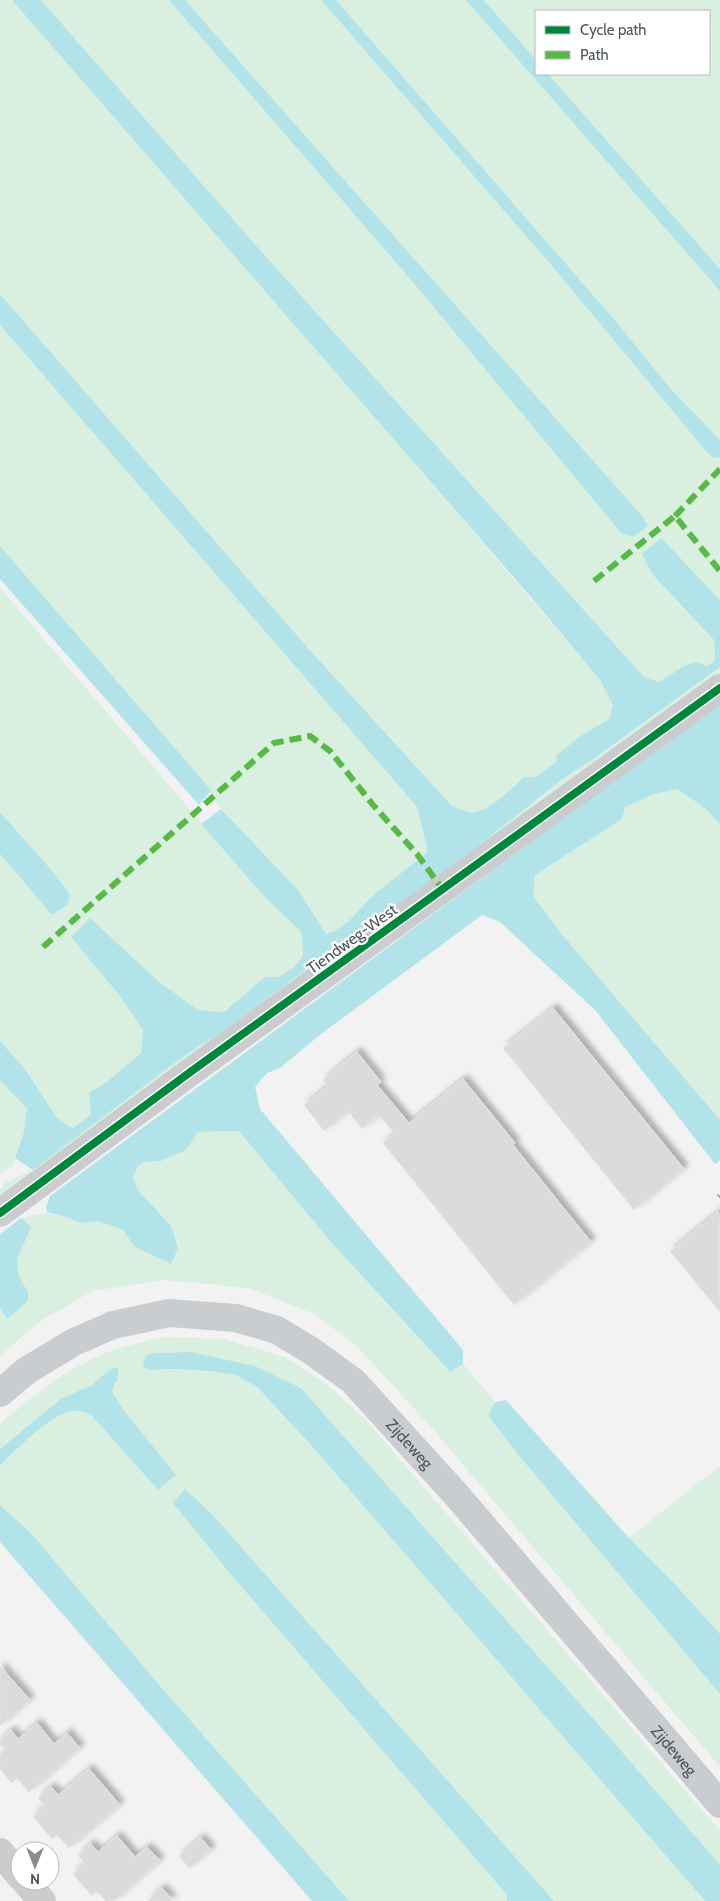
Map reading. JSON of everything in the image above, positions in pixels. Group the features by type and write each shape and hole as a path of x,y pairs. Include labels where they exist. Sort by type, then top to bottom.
{"main road":[{"name":"Zijdeweg","path":"0,1393 26,1371 74,1342 113,1325 169,1313 236,1318 277,1330 353,1380 460,1499 720,1804"}],"street":[{"name":"Tiendweg-West","path":"0,1213 237,1038 720,688"},
{"path":"0,1852 10,1864"},
{"path":"34,1891 42,1901"}],"green space":[{"path":"0,0 12,0 394,439 600,680 613,705 609,719 579,737 557,761 536,777 524,777 501,798 481,810 469,812 452,806 307,647 0,294"},
{"path":"41,0 169,0 417,287 621,533 633,537 648,526 643,517 185,0 321,0 547,260 705,450 713,458 720,457 720,600 661,539 643,554 653,575 714,640 714,662 707,666 696,662 684,666 659,682 644,677 260,250"},
{"path":"336,0 466,0 720,291 720,440 670,388 613,318"},
{"path":"484,0 720,0 720,269 549,75 710,75 710,10 535,10 535,59"},
{"path":"0,325 417,807 427,853 380,889 347,923 334,931 326,934 298,890 221,809 0,553"},
{"path":"0,588 264,896 302,933 303,956 294,967 278,977 265,977 224,1012 198,1010 158,981 90,918 120,996 143,1030 141,1053 108,1081 89,1093 91,1115 73,1128 57,1118 25,1069 0,1041 0,854 52,915 54,873 0,812"},
{"path":"720,667 720,677 0,1203 0,1190 6,1182 33,1170 172,1065 220,1034 301,973 457,863 565,777 592,760"},
{"path":"677,789 705,808 720,824 720,1120 560,932 533,896 535,875 622,819 625,807 654,794"},
{"path":"0,1080 27,1109 23,1136 12,1167 0,1173"},
{"path":"239,1131 330,1241 449,1372 463,1364 495,1402 488,1417 720,1694 720,1767 431,1427 357,1346 314,1314 249,1288 163,1280 92,1291 41,1321 0,1355 0,1308 8,1318 28,1301 28,1292 19,1277 17,1260 31,1227 21,1218 47,1213 66,1217 81,1223 99,1221 123,1230 134,1246 171,1264 177,1248 171,1226 138,1190 133,1179 138,1166 144,1162 161,1161 186,1150 198,1132"},
{"path":"162,1337 224,1339 285,1357 326,1384 366,1420 720,1831 720,1865 301,1388 255,1366 191,1352 154,1353 152,1370 171,1369 229,1373 247,1381 267,1397 311,1445 705,1901 554,1901 212,1514 185,1489 233,1577 507,1895 507,1901 349,1901 161,1687 31,1533 0,1505 0,1466 44,1425 64,1413 73,1411 81,1411 92,1416 157,1489 175,1474 125,1412 112,1392 116,1367 92,1385 62,1398 0,1449 0,1424 26,1402 68,1372 97,1356 113,1350"},
{"path":"720,1466 720,1634 673,1582 629,1538"}],"water":[{"path":"12,0 41,0 260,250 644,677 659,682 684,666 696,662 707,666 714,662 715,655 714,640 653,575 642,554 661,538 720,600 720,667 592,760 565,777 457,863 301,973 220,1034 172,1065 33,1170 15,1158 23,1136 27,1109 0,1080 0,1041 25,1069 57,1118 73,1128 91,1115 89,1093 108,1081 141,1053 143,1030 120,996 71,937 90,918 158,981 198,1010 224,1012 265,977 278,977 294,967 303,956 302,933 264,896 201,824 221,809 298,890 326,934 347,923 374,895 427,853 427,847 417,807 0,325 0,294 307,647 452,806 469,812 481,810 501,798 524,777 536,777 557,761 556,756 579,737 609,719 613,705 600,680 530,596"},
{"path":"169,0 185,0 643,517 648,526 633,537 621,533 417,287"},
{"path":"321,0 336,0 613,318 670,388 720,440 720,457 713,458 705,450 547,260"},
{"path":"466,0 484,0 535,59 535,75 549,75 720,269 720,291"},
{"path":"0,546 211,790 199,805 0,579"},
{"path":"720,703 720,824 705,808 677,789 654,794 625,807 622,819 535,875 533,896 560,932 720,1120 720,1160 715,1164 596,1011 500,922 482,915 321,1034 280,1068 267,1073 255,1087 260,1109 463,1350 463,1364 450,1372 330,1241 239,1131 198,1132 186,1150 161,1161 144,1162 138,1166 133,1179 138,1190 171,1226 178,1248 171,1264 134,1246 123,1230 99,1221 81,1223 47,1212 46,1207 50,1196"},
{"path":"0,812 54,873 70,895 68,904 52,915 0,854"},
{"path":"21,1218 31,1227 17,1260 19,1277 28,1292 28,1301 7,1319 0,1308 0,1234"},
{"path":"191,1352 255,1366 301,1388 720,1865 720,1901 705,1901 311,1445 258,1388 236,1375 211,1371 152,1370 145,1368 143,1363 146,1356 154,1353"},
{"path":"116,1367 118,1370 118,1380 114,1384 112,1392 125,1412 176,1475 158,1490 92,1416 76,1411 65,1413 45,1425 0,1466 0,1449 62,1398 92,1385 108,1371"},
{"path":"506,1400 629,1538 673,1582 720,1634 720,1694 520,1457 488,1416 495,1402"},
{"path":"185,1489 212,1514 554,1901 507,1901 507,1895 233,1577 173,1503"},
{"path":"0,1505 31,1533 161,1687 349,1901 312,1901 0,1542"}],"building":[{"path":"553,1008 684,1169 634,1210 503,1048"},
{"path":"357,1052 381,1082 377,1085 409,1123 463,1079 591,1242 514,1305 383,1143 395,1134 379,1115 362,1129 348,1111 324,1131 304,1105 328,1086 323,1080"},
{"path":"718,1212 720,1214 720,1312 670,1251"},
{"path":"0,1666 30,1700 0,1726"},
{"path":"37,1723 54,1744 67,1733 80,1748 29,1792 17,1778 12,1783 0,1769 0,1754 5,1750 0,1744 0,1740 11,1730 18,1739"},
{"path":"89,1769 120,1805 69,1848 57,1835 52,1839 33,1817 45,1806 38,1798 51,1787 58,1795"},
{"path":"117,1836 135,1857 147,1847 160,1861 114,1901 106,1901 97,1891 92,1896 73,1874 85,1863 78,1855 91,1844 98,1852"},
{"path":"201,1838 211,1850 189,1868 179,1856"},
{"path":"162,1888 173,1901 148,1901"}],"marked path":[{"path":"675,516 720,469"},
{"path":"594,581 675,516 720,571"},
{"path":"43,947 274,743 310,736 330,751 374,806 417,854 443,890"}],"cycle path":[{"path":"0,1213 189,1073 720,688"}]}
